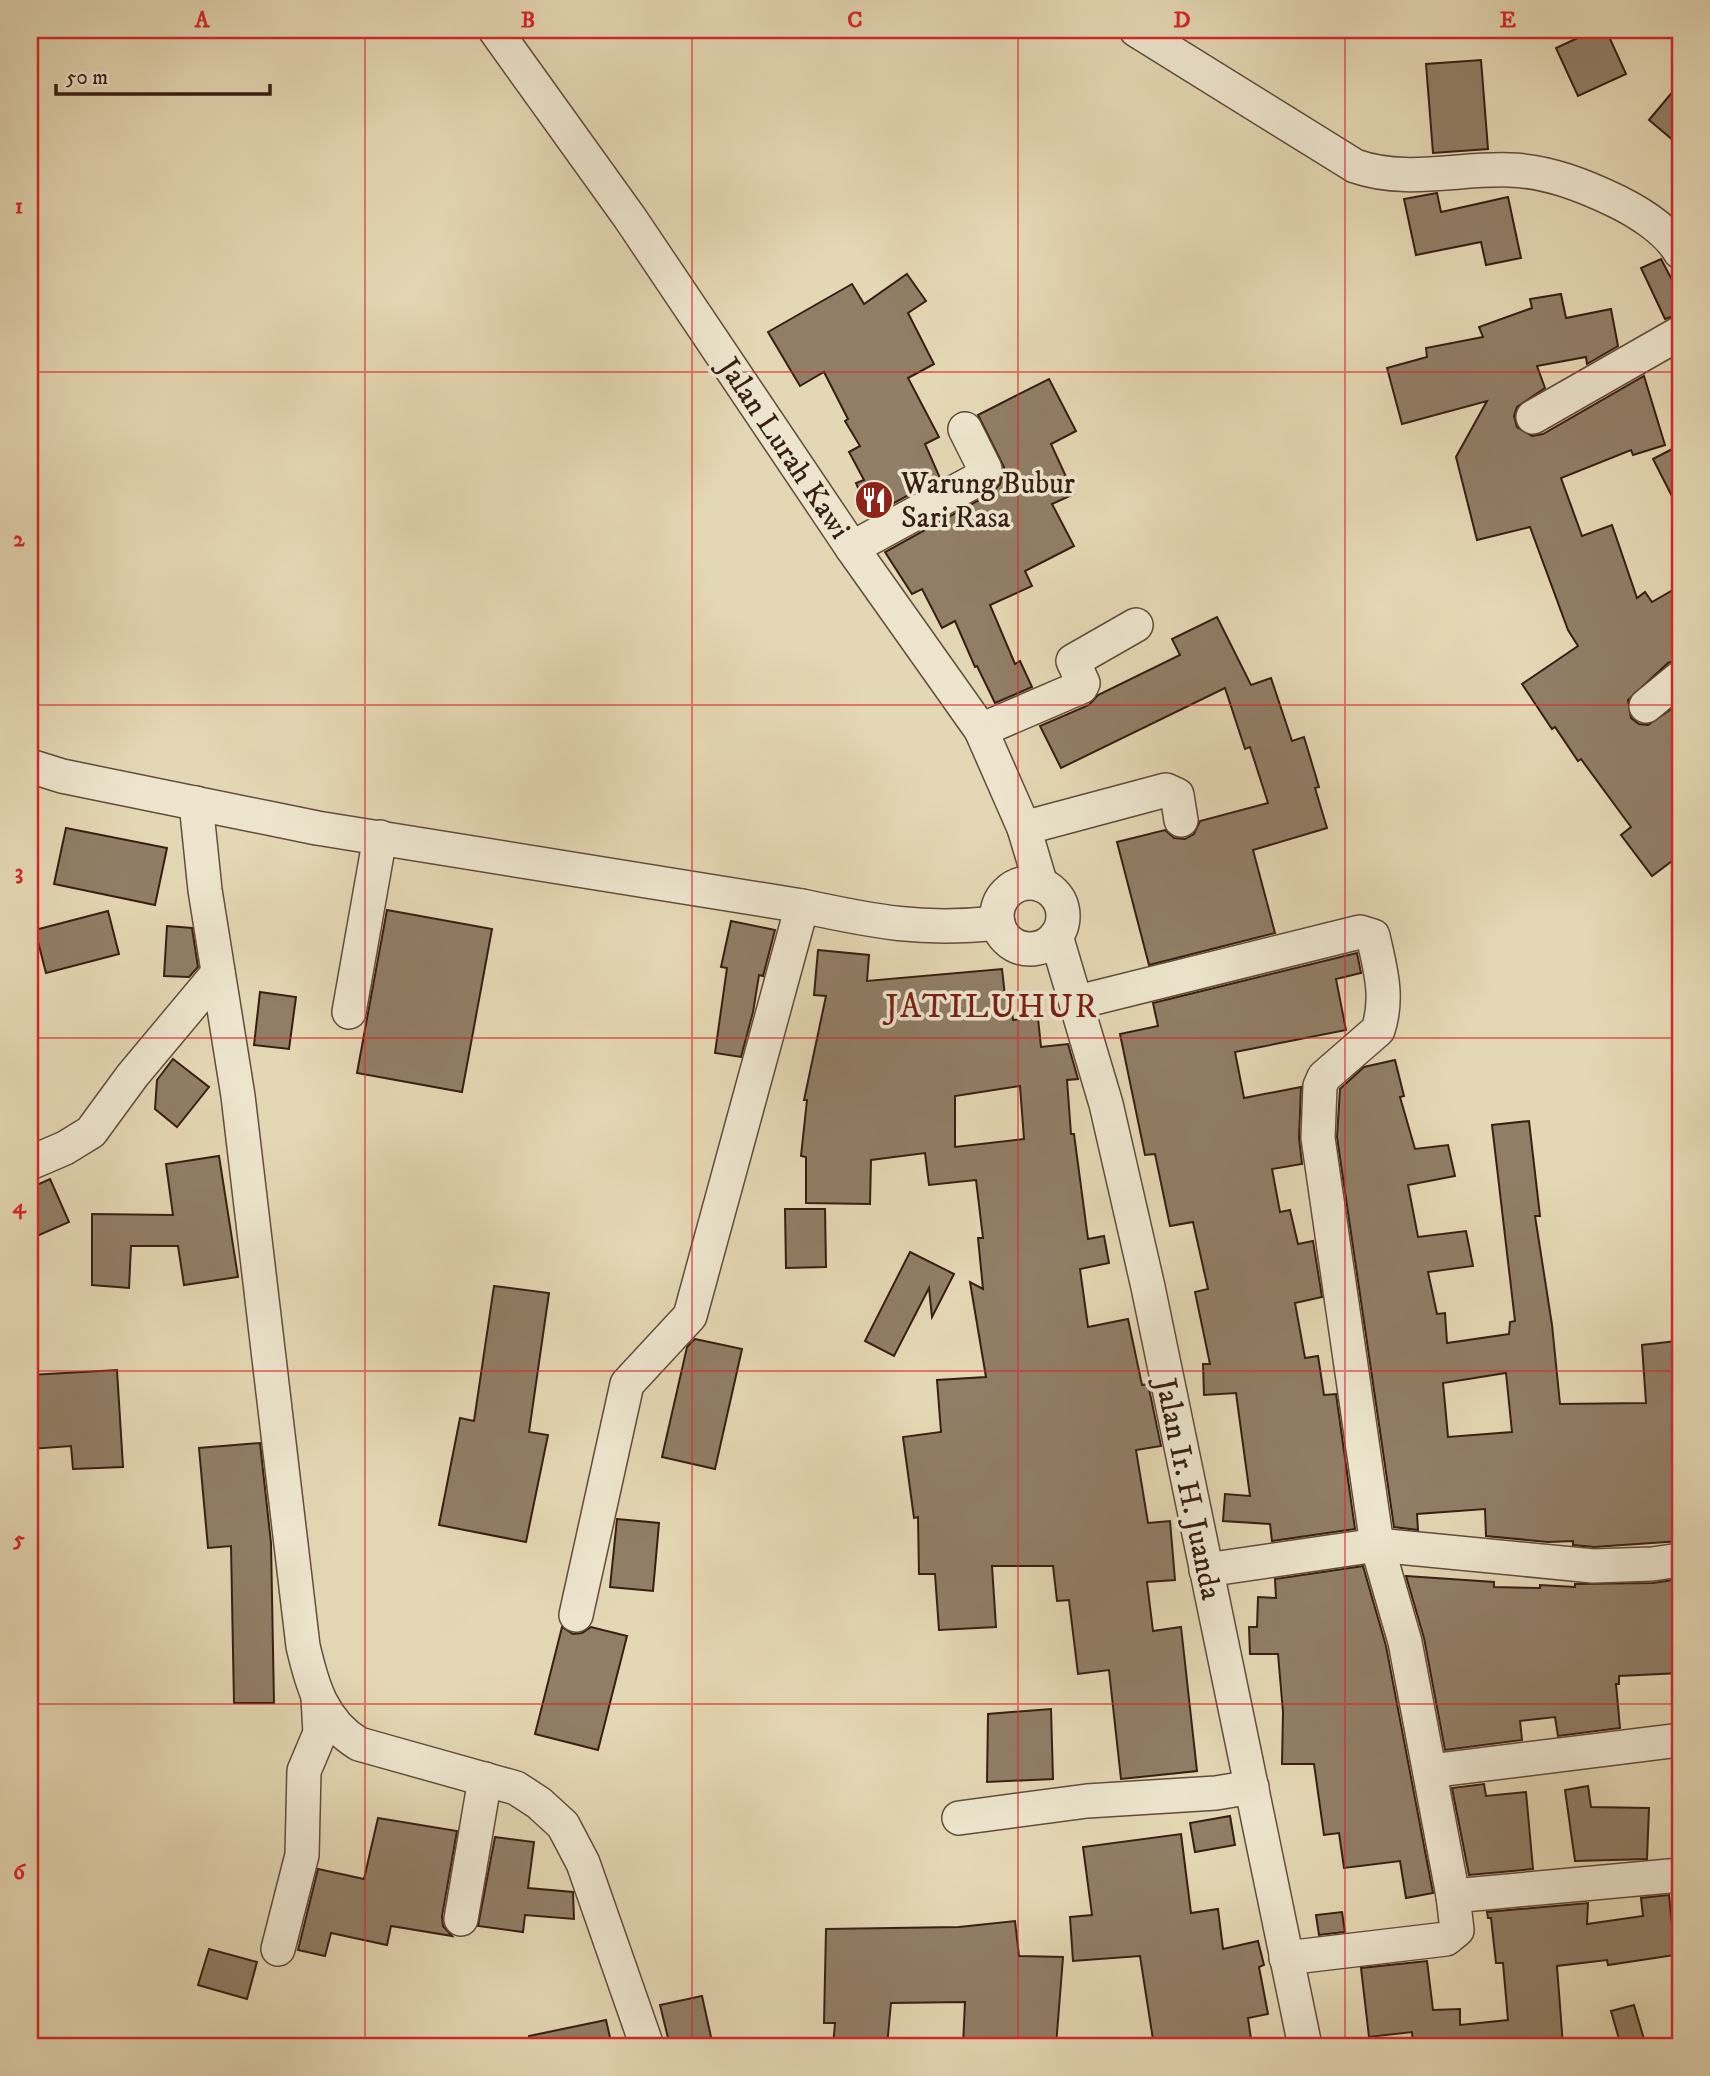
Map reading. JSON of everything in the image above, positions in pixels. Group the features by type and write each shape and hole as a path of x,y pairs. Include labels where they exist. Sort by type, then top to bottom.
{"street":[{"name":"Jalan Lurah Kawi","path":"495,30 630,218 852,548 981,730 1024,828 1041,885"},
{"path":"1136,30 1355,166 1377,174 1400,176 1512,170 1548,176 1586,186 1636,211 1679,245"},
{"path":"1533,416 1680,333"},
{"path":"852,548 982,477 985,469 965,429"},
{"path":"981,730 1081,687 1083,683 1073,661 1136,625"},
{"path":"1646,706 1680,678"},
{"path":"30,766 196,803 380,837 563,870 802,906 920,928 998,923"},
{"path":"1024,828 1166,790 1177,795 1181,820"},
{"path":"196,803 218,974 238,1096 303,1646 317,1696 320,1733 305,1763 302,1855 278,1949"},
{"path":"349,1012 380,837"},
{"path":"1023,884 1041,885 1054,893 1062,906 1063,922 1056,936 1042,947 1023,948 1007,939 998,923 999,906 1007,891 1023,884"},
{"path":"576,1615 627,1384 690,1316 802,906"},
{"path":"1078,1002 1360,932 1373,936 1384,984 1382,1019 1378,1030 1324,1077 1320,1087 1318,1138 1377,1545 1405,1642 1453,1896 1457,1930 1446,1939 1286,1958"},
{"name":"Jalan Ir. H. Juanda","path":"1056,936 1078,1002 1129,1204 1305,2046"},
{"path":"30,1163 65,1148 91,1132 132,1076 218,974"},
{"path":"1206,1570 1377,1545 1593,1566 1680,1560"},
{"path":"317,1696 342,1734 359,1744 516,1788 539,1803 563,1825 583,1863 647,2046"},
{"path":"1430,1771 1680,1740"},
{"path":"461,1919 485,1779"},
{"path":"960,1818 1087,1801 1188,1793 1210,1779 1250,1779"},
{"path":"1453,1896 1680,1875"}],"building":[{"path":"1595,30 1606,30 1626,74 1578,96 1556,48"},
{"path":"1481,60 1488,149 1433,153 1426,64"},
{"path":"1680,83 1680,146 1649,120"},
{"path":"1437,193 1441,212 1508,197 1521,258 1486,265 1481,242 1416,255 1404,199"},
{"path":"1661,259 1680,295 1680,314 1665,319 1641,268"},
{"path":"907,274 926,301 908,313 934,364 908,378 939,437 925,444 940,478 870,516 856,483 864,480 849,452 860,446 845,421 848,419 824,372 800,386 768,332 852,284 864,304"},
{"path":"1561,294 1566,318 1611,309 1618,346 1587,364 1586,357 1537,366 1545,388 1517,407 1514,416 1517,427 1532,436 1543,434 1644,376 1665,445 1633,455 1631,450 1561,478 1582,536 1612,525 1637,598 1645,592 1652,602 1680,586 1680,659 1668,663 1628,700 1631,718 1639,724 1648,725 1680,703 1680,855 1652,876 1621,835 1631,827 1581,759 1578,761 1555,727 1552,729 1522,684 1578,646 1568,630 1530,527 1477,540 1456,457 1487,401 1402,424 1387,368 1427,357 1426,348 1483,337 1479,327 1532,308 1530,299"},
{"path":"1049,379 1076,431 1051,444 1074,494 1052,504 1074,546 1025,571 1032,586 990,605 1015,664 1020,661 1032,687 995,703 977,666 975,667 955,621 942,628 922,589 912,594 885,552 992,493 1000,484 1004,467 978,415"},
{"path":"1680,445 1680,512 1653,459"},
{"path":"1217,617 1251,685 1271,678 1292,741 1304,737 1319,787 1315,788 1327,828 1253,850 1275,933 1149,965 1117,842 1165,830 1174,838 1185,839 1194,834 1200,821 1268,803 1250,747 1245,749 1225,688 1061,768 1040,726 1089,705 1098,695 1180,655 1172,639"},
{"path":"66,828 167,848 155,905 54,884"},
{"path":"387,910 492,929 462,1092 357,1073"},
{"path":"108,911 119,954 46,973 35,930"},
{"path":"731,921 775,930 763,976 759,975 741,1057 715,1053 727,968 721,967"},
{"path":"167,926 192,928 198,967 189,977 164,976"},
{"path":"818,950 869,955 867,981 1002,969 1005,996 1010,996 1013,1020 1038,1018 1041,1047 1068,1044 1078,1079 1067,1080 1071,1134 1074,1134 1088,1239 1104,1236 1109,1263 1080,1269 1088,1327 1128,1319 1142,1385 1148,1384 1161,1446 1136,1450 1148,1523 1170,1521 1175,1580 1147,1582 1153,1631 1181,1627 1197,1771 1121,1779 1109,1670 1078,1674 1069,1600 1057,1601 1053,1566 992,1566 996,1627 939,1630 935,1574 919,1574 918,1517 914,1518 903,1437 941,1432 937,1380 986,1377 970,1282 983,1289 978,1238 983,1238 976,1180 929,1185 925,1153 871,1160 870,1204 806,1203 806,1157 801,1156 807,1100 804,1100 826,996 814,995","holes":["1020,1086 1024,1139 955,1147 955,1096"]},
{"path":"1357,953 1361,973 1336,979 1346,1030 1235,1052 1244,1098 1301,1087 1299,1138 1302,1164 1272,1169 1280,1212 1290,1210 1298,1244 1313,1241 1322,1297 1295,1303 1305,1358 1318,1356 1324,1395 1336,1394 1355,1529 1272,1541 1270,1524 1223,1521 1225,1494 1250,1496 1236,1393 1204,1395 1203,1364 1210,1364 1195,1292 1208,1289 1193,1222 1170,1226 1155,1154 1145,1155 1120,1034 1158,1026 1153,1003"},
{"path":"260,992 296,997 289,1049 254,1045"},
{"path":"173,1059 209,1087 177,1127 155,1109 157,1080"},
{"path":"1395,1060 1404,1096 1400,1097 1415,1149 1448,1145 1455,1176 1408,1185 1418,1237 1466,1231 1473,1266 1428,1272 1437,1314 1445,1313 1447,1343 1509,1334 1510,1322 1515,1321 1492,1125 1529,1121 1540,1216 1535,1216 1552,1325 1560,1404 1646,1403 1642,1345 1676,1341 1680,1380 1680,1541 1594,1547 1573,1545 1573,1541 1548,1542 1486,1536 1485,1509 1417,1514 1418,1530 1394,1527 1337,1137 1340,1089 1364,1067","holes":["1506,1373 1512,1432 1448,1437 1443,1383"]},
{"path":"219,1156 238,1277 184,1285 178,1246 131,1246 129,1288 92,1285 92,1214 173,1215 166,1164"},
{"path":"50,1179 69,1222 30,1239 30,1188"},
{"path":"785,1209 825,1209 826,1267 786,1268"},
{"path":"910,1252 954,1274 932,1317 929,1288 894,1356 865,1341"},
{"path":"494,1286 549,1293 529,1432 548,1435 526,1542 439,1525 460,1418 474,1421"},
{"path":"695,1339 742,1349 715,1469 662,1457 687,1347"},
{"path":"117,1370 123,1467 73,1469 71,1446 30,1449 30,1375"},
{"path":"260,1443 271,1543 274,1703 234,1703 231,1546 208,1548 199,1448"},
{"path":"617,1519 659,1523 653,1591 610,1587"},
{"path":"1363,1566 1386,1646 1433,1893 1406,1898 1400,1861 1344,1868 1339,1833 1324,1835 1314,1764 1282,1764 1283,1712 1278,1654 1250,1654 1249,1627 1257,1627 1258,1597 1276,1598 1275,1579"},
{"path":"1406,1576 1494,1582 1494,1587 1540,1588 1540,1585 1575,1587 1575,1584 1653,1583 1680,1579 1680,1673 1619,1676 1619,1684 1616,1684 1620,1728 1558,1736 1555,1717 1520,1721 1522,1740 1445,1750 1424,1638"},
{"path":"562,1627 573,1634 582,1633 591,1627 627,1636 598,1750 535,1734"},
{"path":"1051,1709 1053,1779 987,1782 988,1714"},
{"path":"1484,1784 1486,1796 1526,1792 1533,1869 1469,1875 1452,1788"},
{"path":"1588,1786 1591,1807 1649,1808 1647,1859 1575,1861 1565,1790"},
{"path":"1230,1816 1235,1845 1195,1852 1190,1823"},
{"path":"378,1818 457,1831 442,1916 443,1926 452,1936 391,1926 387,1945 331,1933 325,1956 298,1950 318,1869 364,1879"},
{"path":"1181,1834 1191,1913 1218,1909 1223,1949 1258,1941 1264,1965 1259,1967 1268,2014 1248,2018 1252,2046 1154,2046 1140,1956 1073,1961 1070,1917 1092,1915 1083,1847"},
{"path":"495,1837 534,1842 528,1888 573,1892 574,1919 525,1915 523,1932 478,1926"},
{"path":"1669,1895 1675,1955 1608,1965 1607,1960 1557,1966 1563,2046 1413,2046 1412,2032 1369,2037 1361,1968 1427,1961 1433,2010 1460,2009 1460,2025 1508,2020 1503,1963 1496,1963 1491,1918 1488,1918 1487,1912 1588,1903 1587,1924 1643,1916 1641,1898"},
{"path":"1342,1912 1345,1932 1319,1935 1316,1915"},
{"path":"1015,1921 1019,1956 1063,1957 1056,2046 963,2046 965,2002 891,2003 887,2046 833,2046 835,2023 824,2023 826,1929 959,1927"},
{"path":"209,1949 257,1962 247,1999 198,1985"},
{"path":"702,1996 713,2046 670,2046 660,2005"},
{"path":"1634,2005 1646,2046 1621,2046 1611,2011"},
{"path":"606,2020 612,2046 530,2046 529,2036"}],"place":[{"name":"Warung Bubur Sari Rasa","path":"874,500"}],"district":[{"name":"JATILUHUR","path":"992,1005"}]}
